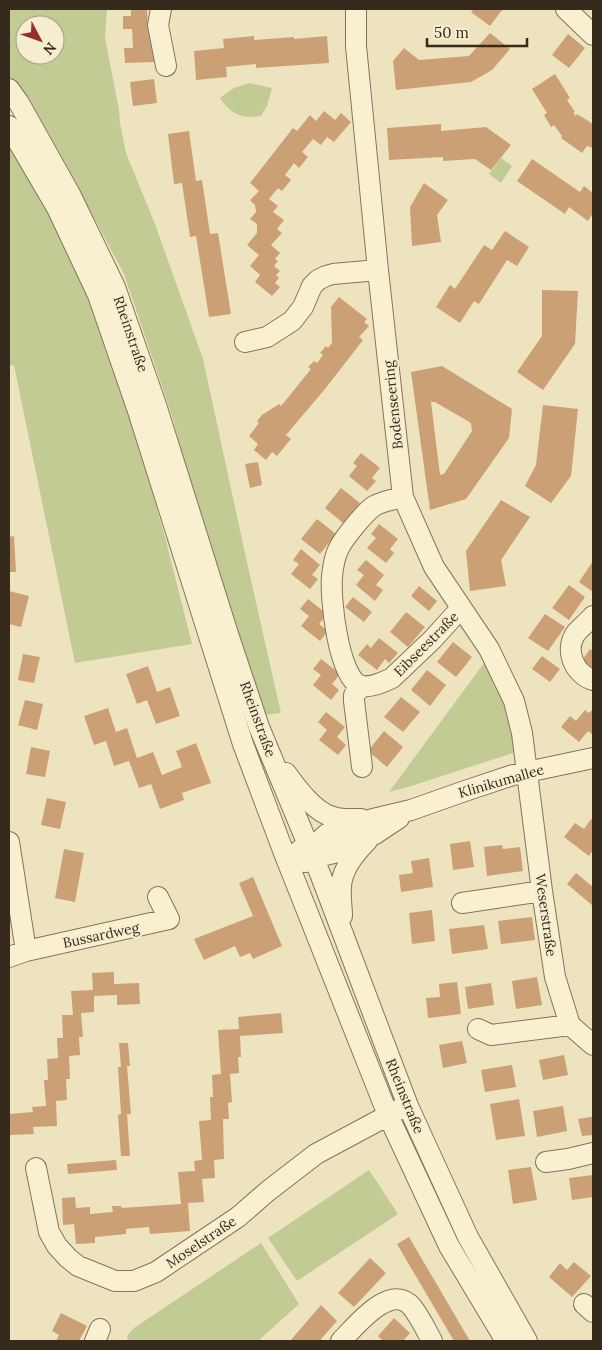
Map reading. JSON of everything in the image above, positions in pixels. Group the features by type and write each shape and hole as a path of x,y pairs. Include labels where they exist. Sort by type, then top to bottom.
{"street":[{"path":"161,9 158,25 166,66"},
{"name":"Bodenseering","path":"356,9 356,46 403,496 434,567 489,649 514,701 522,733 527,772"},
{"path":"566,9 593,35"},
{"name":"Rheinstraße","path":"9,89 71,196 115,287 156,405 259,727 344,936 408,1106 468,1238 527,1341"},
{"name":"Rheinstraße","path":"9,126 57,208 98,294 141,420 242,744 388,1115 449,1246 506,1341"},
{"path":"245,342 267,338 292,321 303,307 312,286 318,280 333,274 378,270"},
{"path":"362,767 354,695 362,686 353,679 341,656 334,615 332,577 335,558 343,541 370,509 383,502 403,496"},
{"name":"Eibseestraße","path":"362,686 387,681 392,678 433,639 461,608"},
{"path":"593,616 576,633 571,646 575,668 590,680 593,680"},
{"path":"272,756 306,799 321,811 331,817 374,826"},
{"name":"Klinikumallee","path":"297,883 303,866 317,843 327,834 374,826 411,810 462,792 527,772 593,758"},
{"name":"Weserstraße","path":"527,772 555,977 570,1025"},
{"name":"Klinikumallee","path":"344,936 340,886 351,860 374,826"},
{"path":"278,837 294,848 311,853"},
{"path":"9,842 18,954"},
{"path":"462,903 542,891"},
{"name":"Bussardweg","path":"18,954 169,919 158,897"},
{"path":"478,1029 491,1035 570,1025 593,1045"},
{"name":"Moselstraße","path":"36,1168 49,1232 57,1246 78,1266 115,1281 134,1281 156,1272 238,1217 316,1154 408,1106"},
{"path":"546,1162 593,1153"},
{"path":"341,1341 382,1303 396,1299 406,1302 412,1307 432,1341"}],"green space":[{"path":"9,9 107,9 105,38 126,153 155,224 203,359 281,713 264,715 202,526 172,416 124,274 71,175 47,135 9,79"},
{"path":"249,83 272,88 267,106 261,116 248,117 238,115 220,98 234,88"},
{"path":"9,147 40,198 78,269 102,334 140,449 192,644 75,663 14,365 9,366"},
{"path":"501,158 512,166 501,183 489,174"},
{"path":"487,659 505,695 516,752 389,792"},
{"path":"369,1170 398,1214 297,1281 268,1238"},
{"path":"261,1243 299,1304 258,1341 128,1341 127,1336 134,1328"}],"building":[{"path":"131,9 147,9 148,28 153,27 155,62 125,63 124,48 133,48 132,29 123,29 123,16 131,16"},
{"path":"474,9 502,10 490,26 471,12"},
{"path":"490,33 510,49 492,70 471,82 396,90 393,61 404,48 419,60 469,56"},
{"path":"568,34 585,48 569,68 552,55"},
{"path":"254,36 254,40 327,36 329,63 256,68 256,64 226,67 227,77 196,80 194,51 224,48 223,39"},
{"path":"555,74 570,98 567,100 575,112 573,113 593,124 593,148 587,146 582,153 561,138 562,136 554,125 551,127 544,115 547,113 532,89"},
{"path":"154,79 157,103 133,106 130,82"},
{"path":"324,111 335,120 341,113 351,122 334,142 327,137 321,145 313,139 302,152 308,157 299,168 294,163 285,175 291,180 282,191 278,188 269,199 278,206 273,212 284,220 277,229 282,233 271,245 280,253 275,259 278,261 274,266 280,271 276,275 279,278 275,283 280,287 272,296 255,282 260,275 250,266 259,255 247,245 257,233 257,224 250,219 256,212 255,205 250,200 259,191 250,183 293,128 297,131 310,115 316,121"},
{"path":"441,124 441,131 486,127 511,145 491,170 475,159 443,161 443,157 389,160 387,128"},
{"path":"189,131 196,181 202,180 210,234 218,233 231,314 209,317 196,236 190,237 182,183 174,184 168,134"},
{"path":"532,159 580,192 584,186 593,193 593,213 588,221 569,207 565,214 517,181"},
{"path":"424,183 448,200 437,215 441,242 412,246 410,207"},
{"path":"505,231 529,247 517,266 507,260 479,304 474,301 460,323 436,307 450,285 455,289 484,245 492,250"},
{"path":"542,290 578,291 575,344 543,390 517,372 542,336"},
{"path":"339,297 367,319 364,322 369,326 359,337 363,340 286,435 291,439 277,456 272,452 266,460 254,450 258,444 249,436 259,423 257,421 262,415 279,404 281,406 311,369 308,367 314,361 317,363 323,355 320,353 326,346 328,348 332,343 331,307"},
{"path":"442,366 512,409 509,438 466,499 430,510 411,372","holes":["431,402 435,402 471,423 472,431 444,474 440,475"]},
{"path":"543,405 578,409 571,476 551,503 525,486 536,465"},
{"path":"361,453 380,468 372,478 376,481 367,491 349,476 357,466 353,463"},
{"path":"258,462 262,485 250,488 245,464"},
{"path":"341,488 360,503 343,523 325,508"},
{"path":"501,500 530,517 501,560 506,586 470,591 466,551"},
{"path":"317,519 336,534 320,554 301,539"},
{"path":"379,524 398,539 390,549 394,553 386,563 367,548 376,538 371,534"},
{"path":"14,536 16,572 9,572 9,537"},
{"path":"301,549 320,565 312,575 318,579 310,589 291,574 299,564 293,560"},
{"path":"366,560 384,575 376,585 383,590 375,601 356,585 364,575 357,570"},
{"path":"593,561 593,592 579,582"},
{"path":"569,585 585,597 569,620 552,608"},
{"path":"419,586 437,601 429,611 411,596"},
{"path":"9,591 29,596 21,627 9,624"},
{"path":"353,597 372,612 364,622 345,607"},
{"path":"308,599 327,614 319,624 328,631 320,641 301,626 309,616 300,609"},
{"path":"406,612 425,627 408,647 390,632"},
{"path":"545,614 565,627 548,651 528,638"},
{"path":"379,638 398,653 389,663 385,659 377,670 358,655 367,644 371,648"},
{"path":"453,642 472,657 456,677 437,662"},
{"path":"590,649 593,651 593,671 581,662"},
{"path":"23,654 40,657 34,683 18,680"},
{"path":"542,656 560,669 550,682 532,669"},
{"path":"321,659 340,674 332,684 339,690 331,700 313,685 321,675 313,669"},
{"path":"148,666 157,692 170,687 180,716 156,724 147,700 137,704 126,674"},
{"path":"427,670 446,685 430,706 411,690"},
{"path":"401,697 420,712 403,732 384,717"},
{"path":"25,700 43,704 37,730 18,725"},
{"path":"108,708 116,732 127,728 137,758 153,752 162,775 182,767 176,751 196,743 211,783 182,793 184,800 160,809 151,784 139,788 129,761 114,766 106,741 94,745 84,716"},
{"path":"593,709 593,735 588,731 579,742 561,727 570,716 576,721 585,710 589,713"},
{"path":"326,712 345,727 337,737 346,745 338,755 319,740 327,730 318,722"},
{"path":"384,731 403,747 387,767 368,751"},
{"path":"31,747 50,751 45,777 26,774"},
{"path":"47,798 66,802 60,829 41,825"},
{"path":"591,819 593,821 593,850 589,856 564,837 575,823 584,829"},
{"path":"470,841 474,867 453,870 450,844"},
{"path":"502,845 503,849 520,847 523,871 487,876 484,847"},
{"path":"64,849 84,853 75,902 55,898"},
{"path":"429,858 433,887 401,892 399,875 413,873 411,861"},
{"path":"576,873 593,887 593,906 567,884"},
{"path":"253,877 282,946 253,959 250,953 240,957 235,946 204,960 194,939 253,916 239,883"},
{"path":"432,910 435,941 412,944 409,913"},
{"path":"532,917 535,940 501,944 498,921"},
{"path":"484,925 488,949 452,954 449,929"},
{"path":"114,972 114,984 139,983 140,1004 117,1005 117,995 94,996 94,1012 81,1013 83,1037 79,1037 80,1055 69,1056 70,1079 66,1079 67,1100 56,1101 57,1126 33,1127 34,1134 10,1135 9,1114 33,1112 32,1107 46,1106 44,1080 48,1080 47,1059 58,1058 57,1038 63,1038 62,1015 73,1015 71,991 93,990 92,973"},
{"path":"537,977 542,1005 516,1009 512,981"},
{"path":"457,982 461,1014 428,1018 426,998 440,997 439,984"},
{"path":"491,983 494,1005 468,1009 465,987"},
{"path":"281,1013 283,1033 240,1036 241,1057 238,1057 239,1073 230,1074 232,1102 228,1103 229,1119 223,1119 224,1159 214,1160 215,1178 202,1179 204,1202 188,1203 190,1231 150,1234 149,1227 126,1229 126,1234 95,1237 95,1243 76,1244 74,1224 63,1225 62,1198 75,1197 76,1208 90,1207 90,1214 113,1212 112,1206 121,1206 122,1208 181,1204 178,1172 195,1171 194,1161 202,1160 199,1121 211,1120 210,1097 213,1097 212,1075 221,1074 218,1030 239,1029 238,1017"},
{"path":"462,1041 467,1063 443,1068 439,1045"},
{"path":"119,1043 128,1043 130,1066 127,1066 131,1114 127,1114 130,1156 121,1156 118,1115 121,1114 118,1067 121,1067"},
{"path":"564,1055 568,1075 543,1080 539,1060"},
{"path":"512,1065 516,1087 485,1092 481,1070"},
{"path":"519,1099 525,1136 496,1140 490,1104"},
{"path":"563,1106 567,1131 537,1137 533,1111"},
{"path":"593,1115 593,1135 582,1136 578,1119"},
{"path":"116,1160 117,1170 68,1174 67,1164"},
{"path":"531,1167 537,1200 513,1204 508,1170"},
{"path":"593,1175 593,1197 572,1200 569,1178"},
{"path":"409,1237 470,1341 454,1341 397,1244"},
{"path":"370,1258 386,1273 354,1307 338,1293"},
{"path":"574,1262 591,1276 572,1297 549,1277 560,1263 567,1270"},
{"path":"321,1305 337,1321 322,1340 290,1341"},
{"path":"61,1313 87,1326 79,1341 56,1341 59,1335 52,1331"},
{"path":"394,1318 410,1333 403,1341 383,1341 378,1336"}]}
